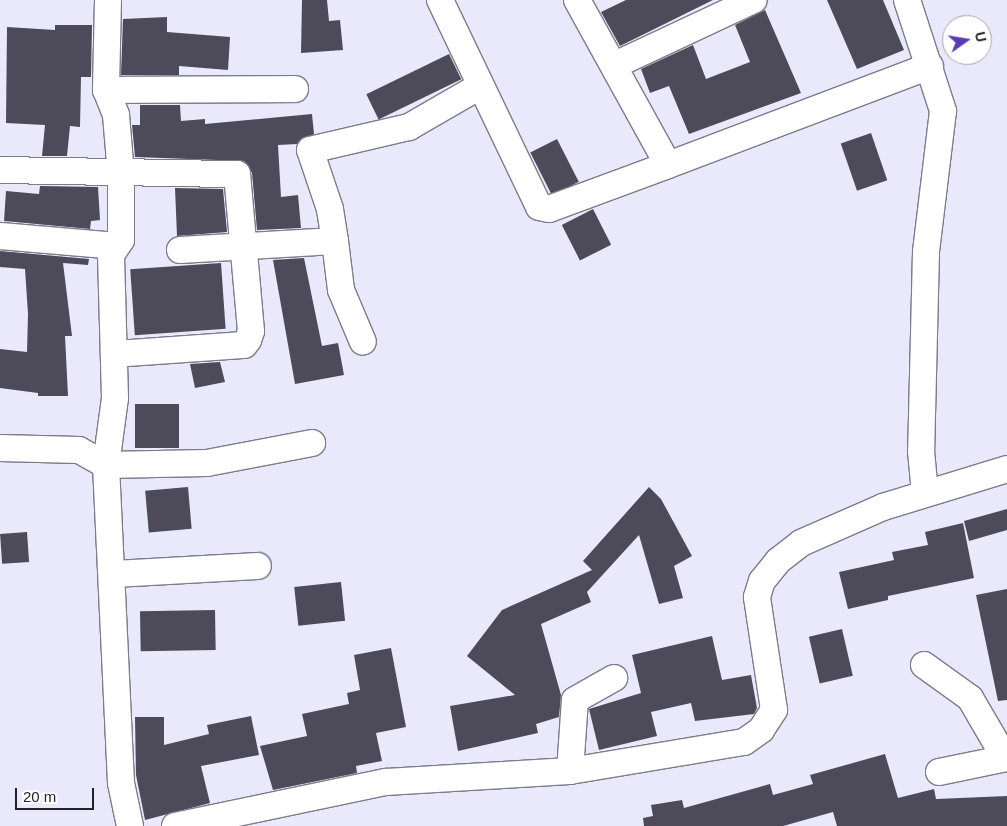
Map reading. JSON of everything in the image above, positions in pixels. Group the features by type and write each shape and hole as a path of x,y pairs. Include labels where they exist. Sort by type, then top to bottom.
{"street":[{"path":"108,0 106,90 116,115 121,174 121,240 111,255 116,398 106,465 114,574 121,782 130,826"},
{"path":"440,0 480,86 541,208 668,166 930,66"},
{"path":"577,0 668,166"},
{"path":"614,65 754,0"},
{"path":"907,0 930,66 943,118 926,252 921,451 925,490"},
{"path":"363,342 341,290 330,209 310,150 409,126 480,86"},
{"path":"106,90 295,89"},
{"path":"0,170 121,174 236,174 251,331 244,345 115,354"},
{"path":"0,236 116,246"},
{"path":"180,250 335,241"},
{"path":"0,448 79,450 106,465 207,463 312,442"},
{"path":"175,826 329,791 405,779 570,771 744,742 756,736 771,717 775,702 757,606 758,589 765,577 801,543 925,490 1007,469"},
{"path":"114,574 258,566"},
{"path":"924,665 970,698 1006,758 939,772"},
{"path":"570,771 575,700 614,678"}],"building":[{"path":"302,0 327,0 329,21 340,20 343,50 301,53"},
{"path":"626,0 713,0 620,46 601,12"},
{"path":"827,0 883,0 904,50 857,69"},
{"path":"765,10 801,93 689,134 669,86 650,93 641,69 693,45 706,79 750,62 735,25"},
{"path":"167,17 167,32 230,37 228,70 179,66 179,75 121,75 123,19"},
{"path":"55,25 92,25 91,77 81,77 80,127 70,126 67,156 42,156 45,125 6,123 7,27 55,30"},
{"path":"449,54 461,79 379,119 366,94"},
{"path":"140,105 180,105 181,121 205,119 205,124 312,114 314,134 297,144 278,145 281,197 298,195 301,228 257,230 252,173 244,161 135,157 132,125 140,125"},
{"path":"871,133 887,180 857,191 841,143"},
{"path":"557,139 579,182 552,195 530,153"},
{"path":"40,186 98,187 100,220 91,221 90,229 4,221 6,191 39,194"},
{"path":"175,188 223,189 227,232 177,236"},
{"path":"593,209 611,245 580,261 562,225"},
{"path":"0,251 89,259 88,265 63,263 72,336 65,336 68,396 38,396 38,393 0,388 0,349 27,352 28,314 25,269 0,267"},
{"path":"304,258 322,346 338,343 344,375 295,384 273,260"},
{"path":"221,263 226,329 135,335 130,269"},
{"path":"220,362 225,382 195,388 190,364"},
{"path":"135,404 179,404 179,448 135,448"},
{"path":"188,487 192,529 149,533 145,491"},
{"path":"649,487 661,499 692,556 674,566 683,598 659,604 639,535 587,592 591,602 541,624 561,695 559,717 536,724 538,733 458,751 450,706 515,695 467,656 502,610 592,570 583,561"},
{"path":"1007,509 1007,530 969,541 964,521"},
{"path":"963,523 974,578 888,596 888,600 848,609 839,572 894,560 892,552 928,545 925,532"},
{"path":"27,532 29,562 2,564 0,534"},
{"path":"341,582 345,621 298,626 294,587"},
{"path":"1007,589 1007,700 998,701 976,595"},
{"path":"215,610 216,650 141,651 140,611"},
{"path":"842,629 853,676 820,683 809,637"},
{"path":"712,636 722,680 751,675 757,708 754,714 695,721 691,703 651,712 657,736 599,750 589,709 641,693 632,655"},
{"path":"391,648 406,727 376,733 382,761 356,766 357,773 273,790 260,746 307,736 302,714 349,704 347,693 360,690 354,655"},
{"path":"251,716 259,755 201,766 210,803 145,820 136,775 135,717 164,717 164,745 209,734 207,725"},
{"path":"885,754 898,798 934,789 936,799 1007,796 1007,826 837,826 833,812 783,826 644,826 643,818 653,816 651,805 682,800 684,808 770,784 773,795 813,784 810,775"}]}
